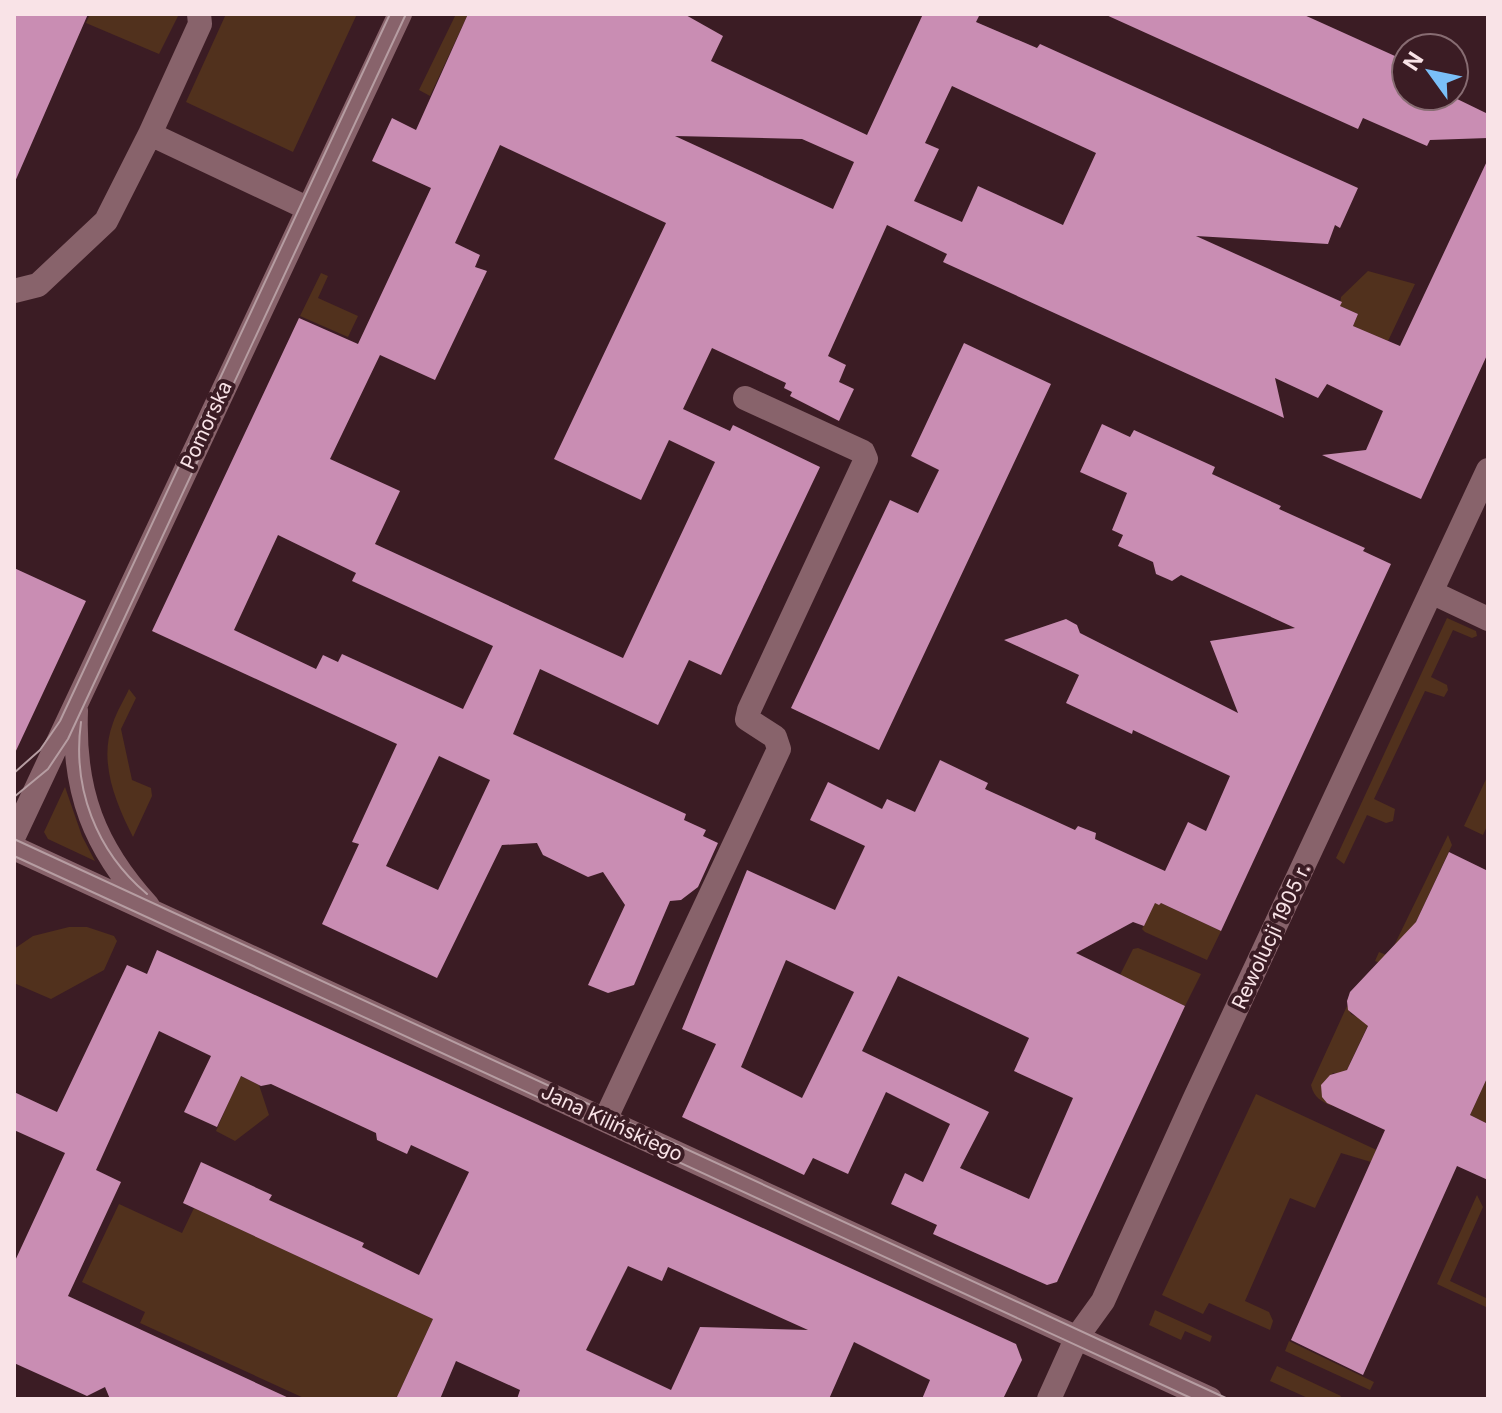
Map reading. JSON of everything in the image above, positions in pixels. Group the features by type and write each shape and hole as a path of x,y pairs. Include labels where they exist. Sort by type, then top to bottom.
{"street":[{"path":"14,291 38,285 106,221 200,24 199,14"},
{"name":"Pomorska","path":"14,836 400,14"},
{"path":"150,134 307,208"},
{"path":"605,1120 779,749 775,737 747,719 749,710 866,459 863,452 745,398"},
{"name":"Rewolucji 1905 r.","path":"1049,1399 1077,1337 1103,1301 1488,470"},
{"path":"1431,592 1488,619"},
{"path":"77,701 76,748 84,802 105,850 154,912"},
{"name":"Jana Kilińskiego","path":"14,848 1210,1399"}],"shaded area":[{"path":"90,14 179,14 159,54 86,23"},
{"path":"226,14 357,14 293,152 186,102"},
{"path":"456,14 468,14 430,96 419,90"},
{"path":"1368,271 1415,284 1388,341 1353,326 1358,314 1340,306 1341,297"},
{"path":"321,273 328,276 318,298 358,316 348,337 300,316"},
{"path":"1447,618 1476,631 1477,636 1472,638 1453,630 1431,677 1447,685 1448,690 1444,697 1425,691 1374,799 1395,809 1393,821 1386,823 1367,815 1344,864 1336,858"},
{"path":"129,689 136,698 121,729 132,780 151,788 152,796 133,837 115,796 107,752 113,723"},
{"path":"1488,775 1488,824 1483,835 1464,826"},
{"path":"65,787 82,836 95,861 48,839 44,832"},
{"path":"1448,835 1452,845 1394,969 1375,961 1379,952 1389,956"},
{"path":"1155,903 1221,931 1207,960 1142,929"},
{"path":"69,927 87,927 114,936 117,941 104,970 51,999 14,983 14,949 33,936"},
{"path":"1138,948 1201,974 1185,1006 1120,975 1133,949"},
{"path":"1347,1006 1351,1014 1369,1023 1345,1074 1333,1073 1323,1083 1322,1096 1332,1106 1318,1098 1311,1085"},
{"path":"240,1076 259,1085 269,1115 235,1141 216,1131"},
{"path":"1488,1076 1488,1124 1470,1115"},
{"path":"1256,1094 1409,1165 1376,1151 1371,1162 1341,1153 1315,1208 1290,1198 1245,1301 1269,1312 1273,1321 1270,1330 1209,1303 1203,1314 1162,1295"},
{"path":"1477,1195 1483,1207 1450,1281 1488,1299 1488,1308 1437,1284"},
{"path":"119,1204 182,1233 194,1208 433,1319 396,1399 306,1399 140,1323 145,1312 82,1282"},
{"path":"1155,1310 1212,1336 1210,1342 1185,1331 1181,1340 1149,1325"},
{"path":"1289,1341 1374,1382 1370,1390 1285,1351"},
{"path":"1277,1366 1341,1396 1340,1399 1310,1399 1270,1381"}],"building":[{"path":"14,14 88,14 14,184"},
{"path":"468,14 684,14 723,36 711,61 867,135 923,14 980,14 976,22 1037,48 1040,44 1358,188 1340,228 1335,225 1328,244 1196,236 1342,302 1340,306 1358,314 1353,326 1400,346 1488,159 1488,353 1421,499 1322,455 1366,450 1383,411 1327,384 1318,398 1275,378 1284,418 943,262 947,254 887,225 828,356 846,365 839,382 854,389 839,421 790,396 792,392 784,388 786,383 712,348 683,409 730,431 733,425 820,467 721,675 689,660 658,725 540,669 513,734 686,814 684,820 706,830 703,836 718,843 698,887 681,900 670,901 634,985 608,993 588,985 625,905 603,872 588,877 543,855 537,843 502,845 437,978 322,924 359,844 352,842 397,744 152,631 299,318 358,344 431,188 372,161 392,118 416,130","holes":["952,86 1096,153 1063,225 978,186 962,222 914,201 939,149 925,143","675,136 802,139 854,162 833,209","500,145 666,223 554,459 641,500 669,440 715,462 623,658 375,544 400,491 330,459 380,355 435,380 487,271 475,267 480,255 455,243","278,535 356,573 352,581 493,646 463,709 342,654 338,662 323,655 316,669 234,630","439,756 490,780 438,890 386,866"]},
{"path":"1104,14 1302,14 1390,54 1390,112 1470,112 1470,105 1488,114 1488,138 1430,140 1427,146 1363,118 1358,129"},
{"path":"964,343 1051,384 879,750 791,708 890,500 918,513 939,470 911,456"},
{"path":"1102,424 1130,437 1134,430 1215,467 1212,474 1365,548 1363,551 1391,564 1221,931 1155,903 1144,926 1133,922 1076,953 1185,1006 1057,1282 1047,1285 933,1234 937,1225 891,1204 905,1173 923,1182 950,1124 886,1092 848,1174 813,1158 804,1175 682,1117 716,1044 682,1029 747,870 835,910 865,846 810,820 828,782 882,809 887,799 915,812 940,760 988,783 985,789 1075,830 1078,826 1096,833 1095,839 1165,871 1188,822 1206,831 1230,776 1133,730 1132,734 1066,703 1079,675 1004,640 1066,619 1077,625 1080,633 1238,713 1210,641 1295,628 1181,575 1172,581 1156,574 1153,562 1118,546 1123,535 1112,530 1127,493 1080,472","holes":["786,960 854,992 802,1098 741,1067","898,976 1029,1038 1014,1071 1073,1098 1029,1199 960,1168 989,1112 862,1051"]},
{"path":"14,568 86,601 14,755"},
{"path":"1449,852 1488,871 1488,1076 1470,1115 1488,1124 1488,1180 1457,1166 1363,1375 1291,1340 1385,1130 1327,1103 1322,1097 1321,1085 1330,1075 1347,1070 1368,1026 1348,1010 1350,992 1416,922"},
{"path":"157,950 1016,1344 1022,1360 1003,1399 922,1399 930,1380 854,1342 829,1399 517,1399 520,1390 456,1361 440,1399 396,1399 433,1319 183,1203 201,1162 272,1195 269,1200 364,1243 362,1247 419,1275 469,1172 411,1145 407,1154 377,1140 376,1133 271,1084 261,1086 241,1076 217,1127 184,1112 211,1056 159,1031 96,1170 121,1182 68,1296 291,1399 110,1399 105,1387 87,1396 14,1363 14,1263 65,1153 14,1130 14,1092 57,1112 127,965 147,974","holes":["628,1266 662,1281 668,1267 808,1330 700,1327 671,1390 586,1350"]}],"tram line":[{"path":"14,773 40,750 60,721 390,14"},
{"path":"14,797 48,769 68,739 406,14"},
{"path":"81,722 80,771 92,817 114,858 147,894"},
{"path":"14,839 1228,1399"},
{"path":"14,856 1193,1399"}]}
